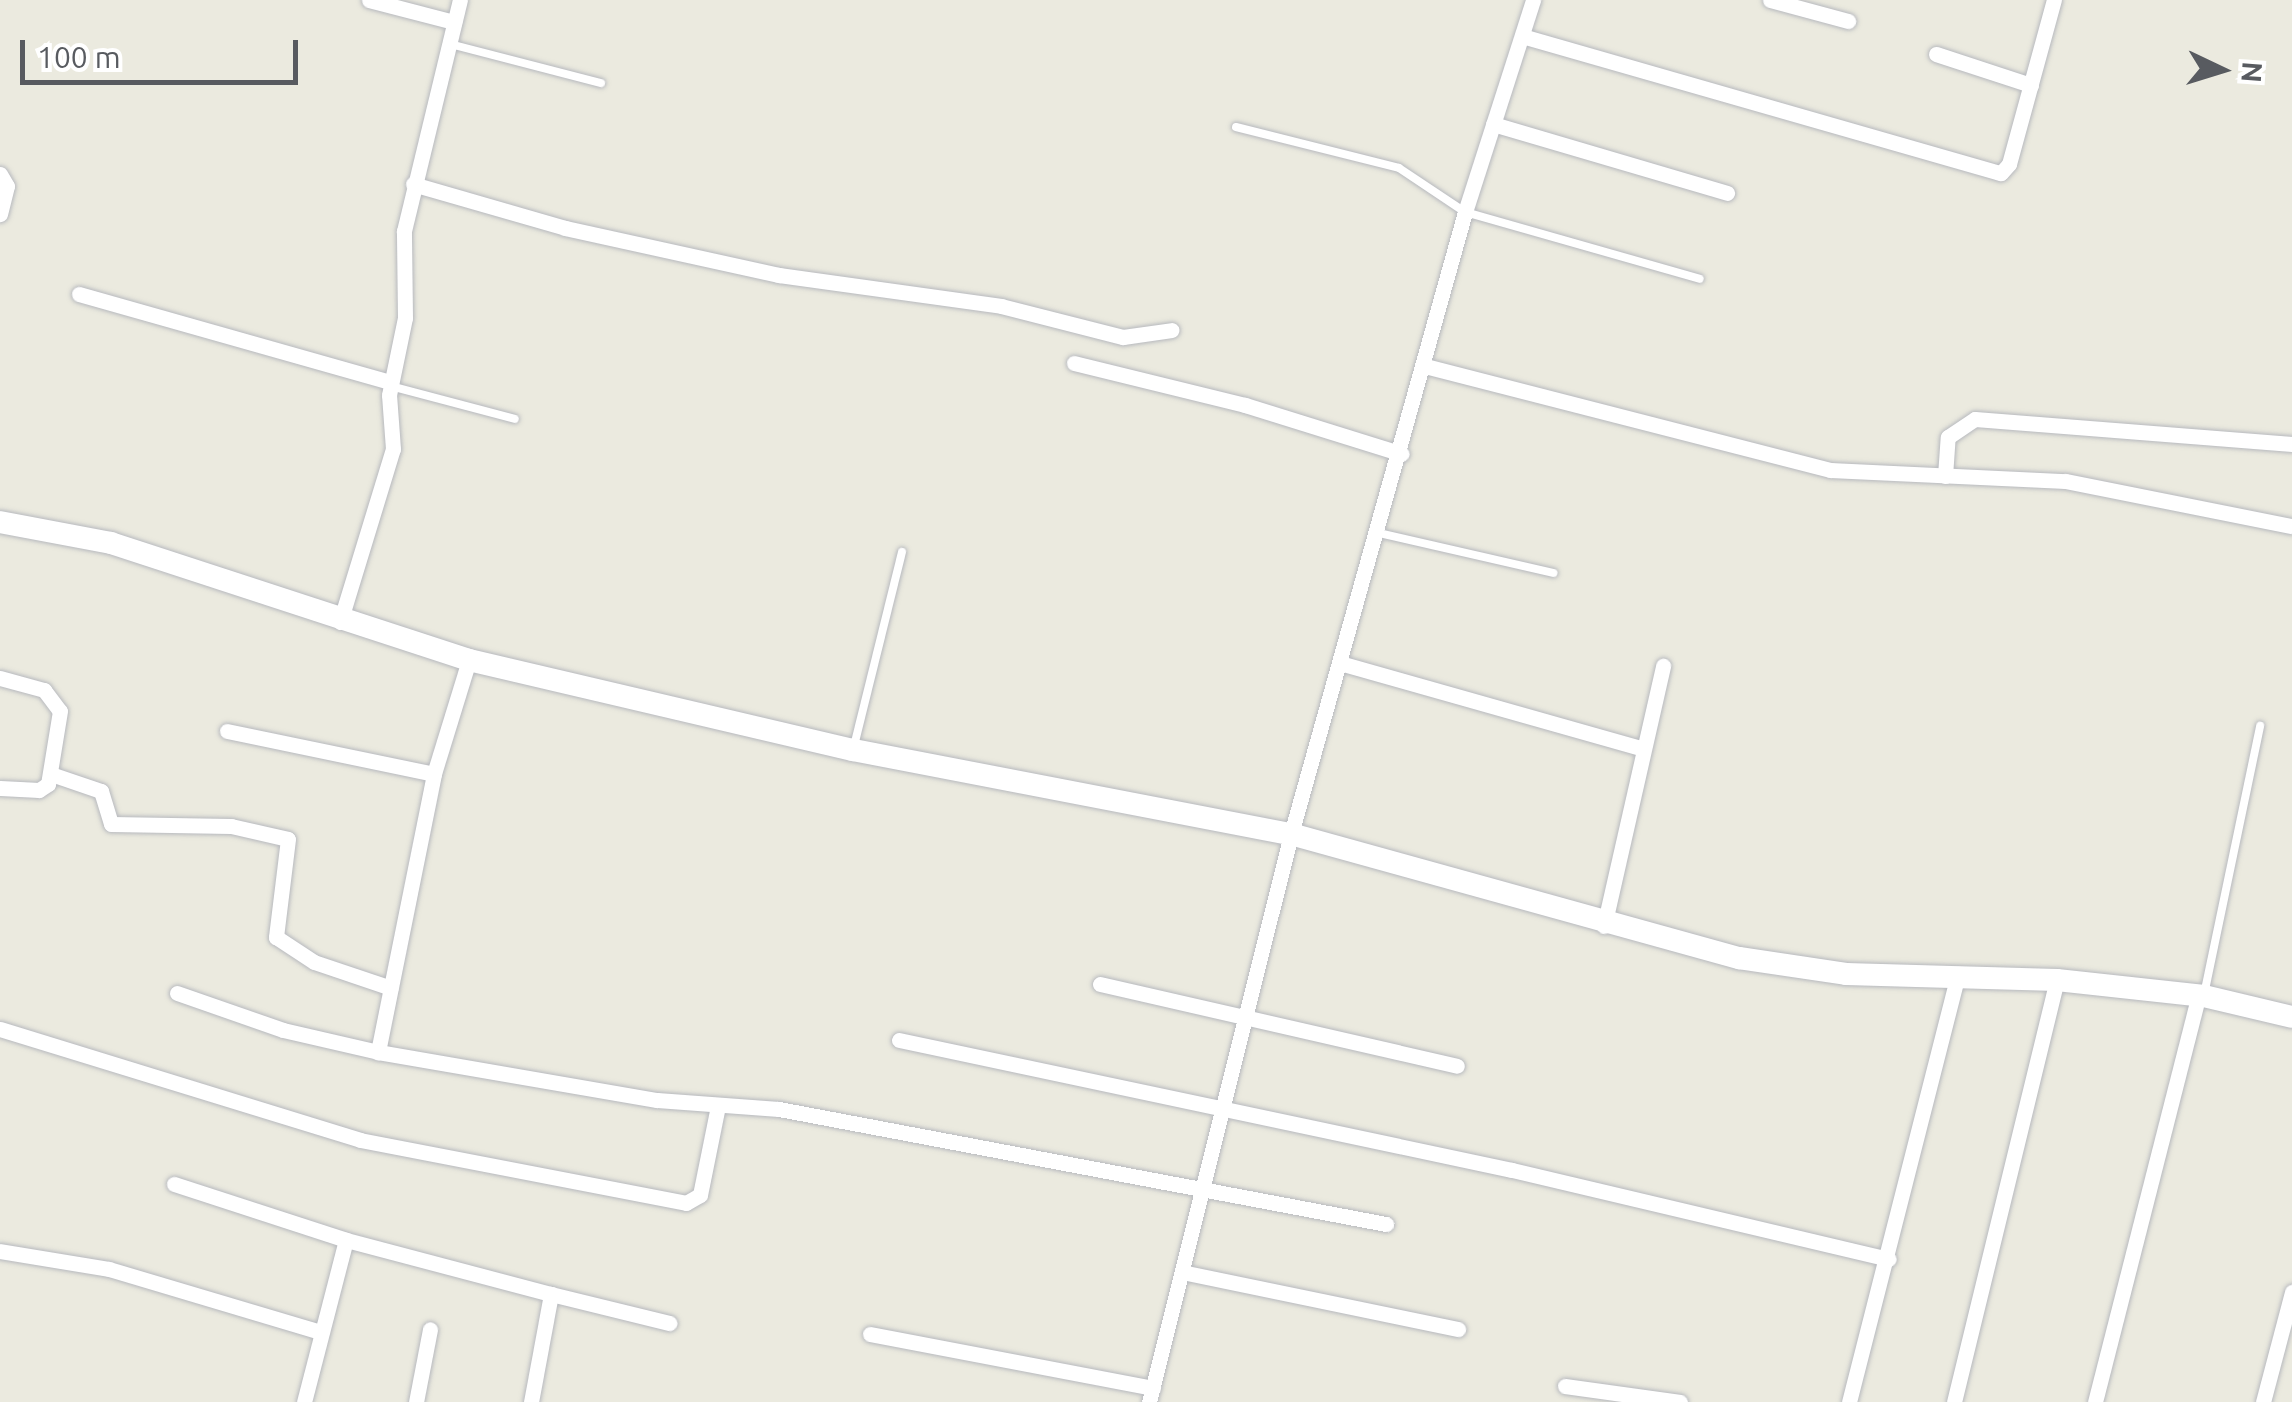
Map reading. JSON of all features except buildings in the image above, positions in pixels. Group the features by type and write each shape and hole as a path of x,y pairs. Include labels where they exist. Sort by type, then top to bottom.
{"main road":[{"path":"0,522 112,543 340,622 469,660 853,750 1291,834 1604,926 1739,958 1846,974 1958,974 2057,980 2201,996 2292,1016"}],"street":[{"path":"369,0 454,22"},
{"path":"340,622 392,449 390,384 402,338 402,246 413,184 460,0"},
{"path":"870,1334 1151,1395 1291,834 1402,454 1465,212 1533,0"},
{"path":"1770,0 1848,21"},
{"path":"1522,36 1994,173 2009,164 2054,0"},
{"path":"1936,54 2031,85"},
{"path":"1494,124 1727,193"},
{"path":"0,174 7,186 0,214"},
{"path":"413,184 565,228 779,276 1001,306 1123,336 1172,330"},
{"path":"79,294 390,384"},
{"path":"1074,363 1245,405 1402,454"},
{"path":"1425,366 1779,460 1945,476 2066,481 2292,526"},
{"path":"1945,476 1948,437 1975,419 2292,444"},
{"path":"378,1052 434,774 469,660"},
{"path":"1340,664 1642,748"},
{"path":"1604,926 1664,666"},
{"path":"0,678 44,690 58,702 51,774 39,790 0,788"},
{"path":"227,731 434,774"},
{"path":"51,774 100,791 112,824 231,826 288,839 276,937 314,962 391,988"},
{"path":"1849,1402 1889,1260 1958,974"},
{"path":"1954,1402 2057,980"},
{"path":"1100,984 1457,1066"},
{"path":"177,993 283,1030 378,1052 551,1085 718,1106 779,1109 1386,1224"},
{"path":"2095,1402 2201,996"},
{"path":"0,1029 360,1140 686,1204 700,1195 718,1106"},
{"path":"899,1040 1223,1106 1889,1260"},
{"path":"174,1184 346,1240 669,1323"},
{"path":"304,1402 346,1240"},
{"path":"0,1252 122,1272 321,1332"},
{"path":"1182,1272 1458,1329"},
{"path":"2263,1402 2292,1292"},
{"path":"530,1402 551,1294"},
{"path":"416,1402 430,1328"},
{"path":"1565,1386 1680,1402"}],"lane":[{"path":"448,44 600,83"},
{"path":"1236,127 1398,168 1465,212 1700,278"},
{"path":"390,384 515,419"},
{"path":"1378,533 1553,572"},
{"path":"853,750 902,552"},
{"path":"2201,996 2260,726"}]}
